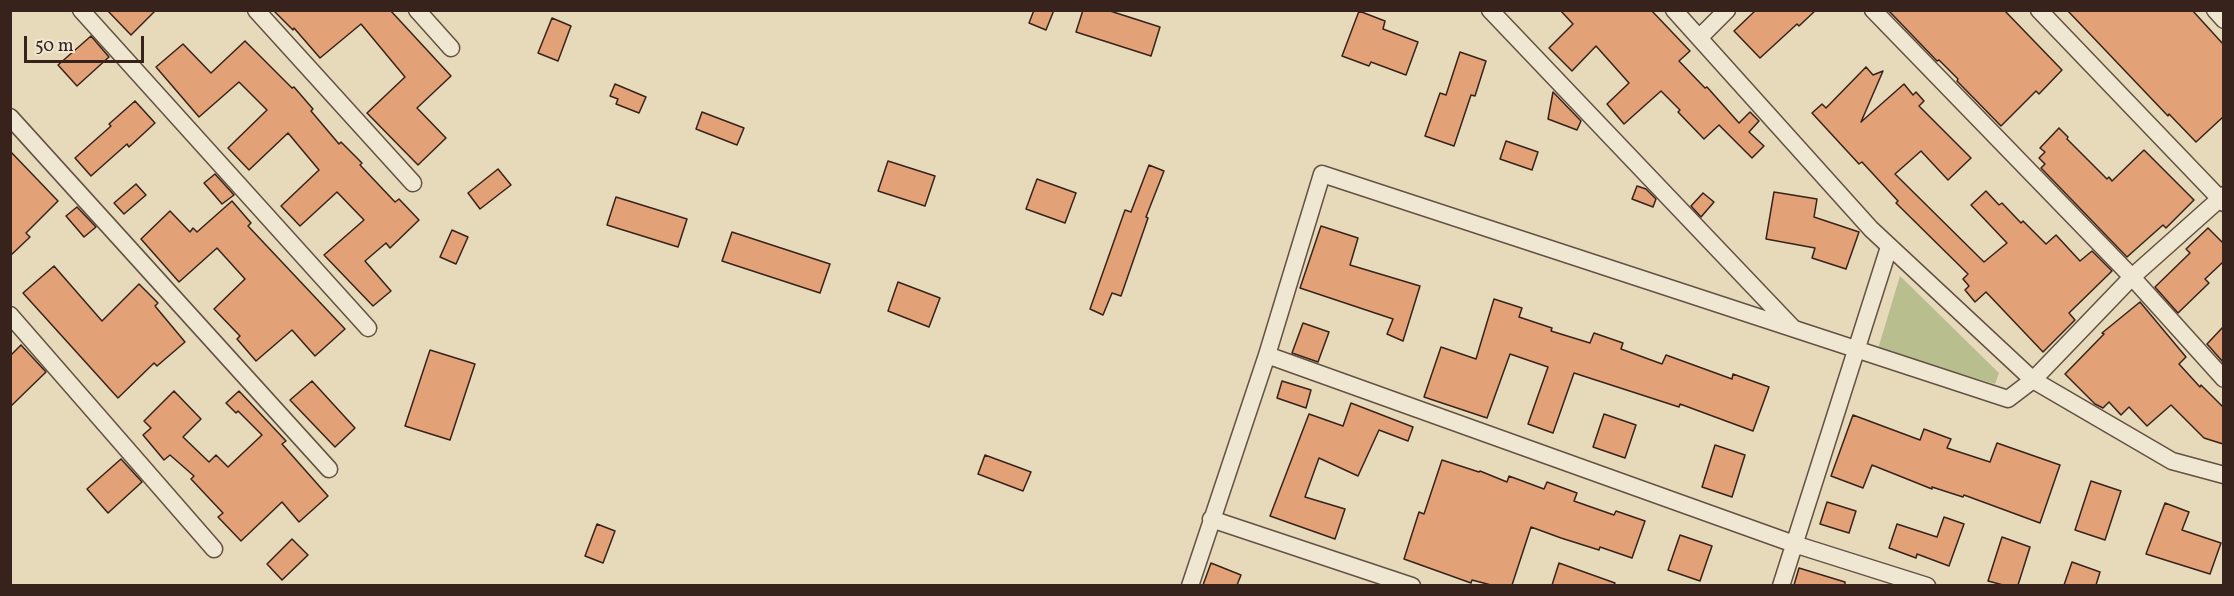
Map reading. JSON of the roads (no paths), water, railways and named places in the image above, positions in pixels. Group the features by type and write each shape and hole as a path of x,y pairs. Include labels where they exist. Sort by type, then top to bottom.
{"street":[{"path":"81,10 368,328"},
{"path":"256,10 413,183"},
{"path":"417,10 451,48"},
{"path":"1490,10 1795,330"},
{"path":"1674,10 1871,230 2032,380 2172,461 2223,476"},
{"path":"1700,37 1727,10"},
{"path":"1873,10 2132,277 2223,379"},
{"path":"1190,585 1267,355 1322,174 2008,399 2032,380 2132,277 2222,199 2039,10"},
{"path":"2215,10 2223,20"},
{"path":"10,117 329,469"},
{"path":"1781,585 1889,247"},
{"path":"10,315 214,549"},
{"path":"1267,355 1794,544 1927,585"},
{"path":"1212,519 1412,585"}]}
